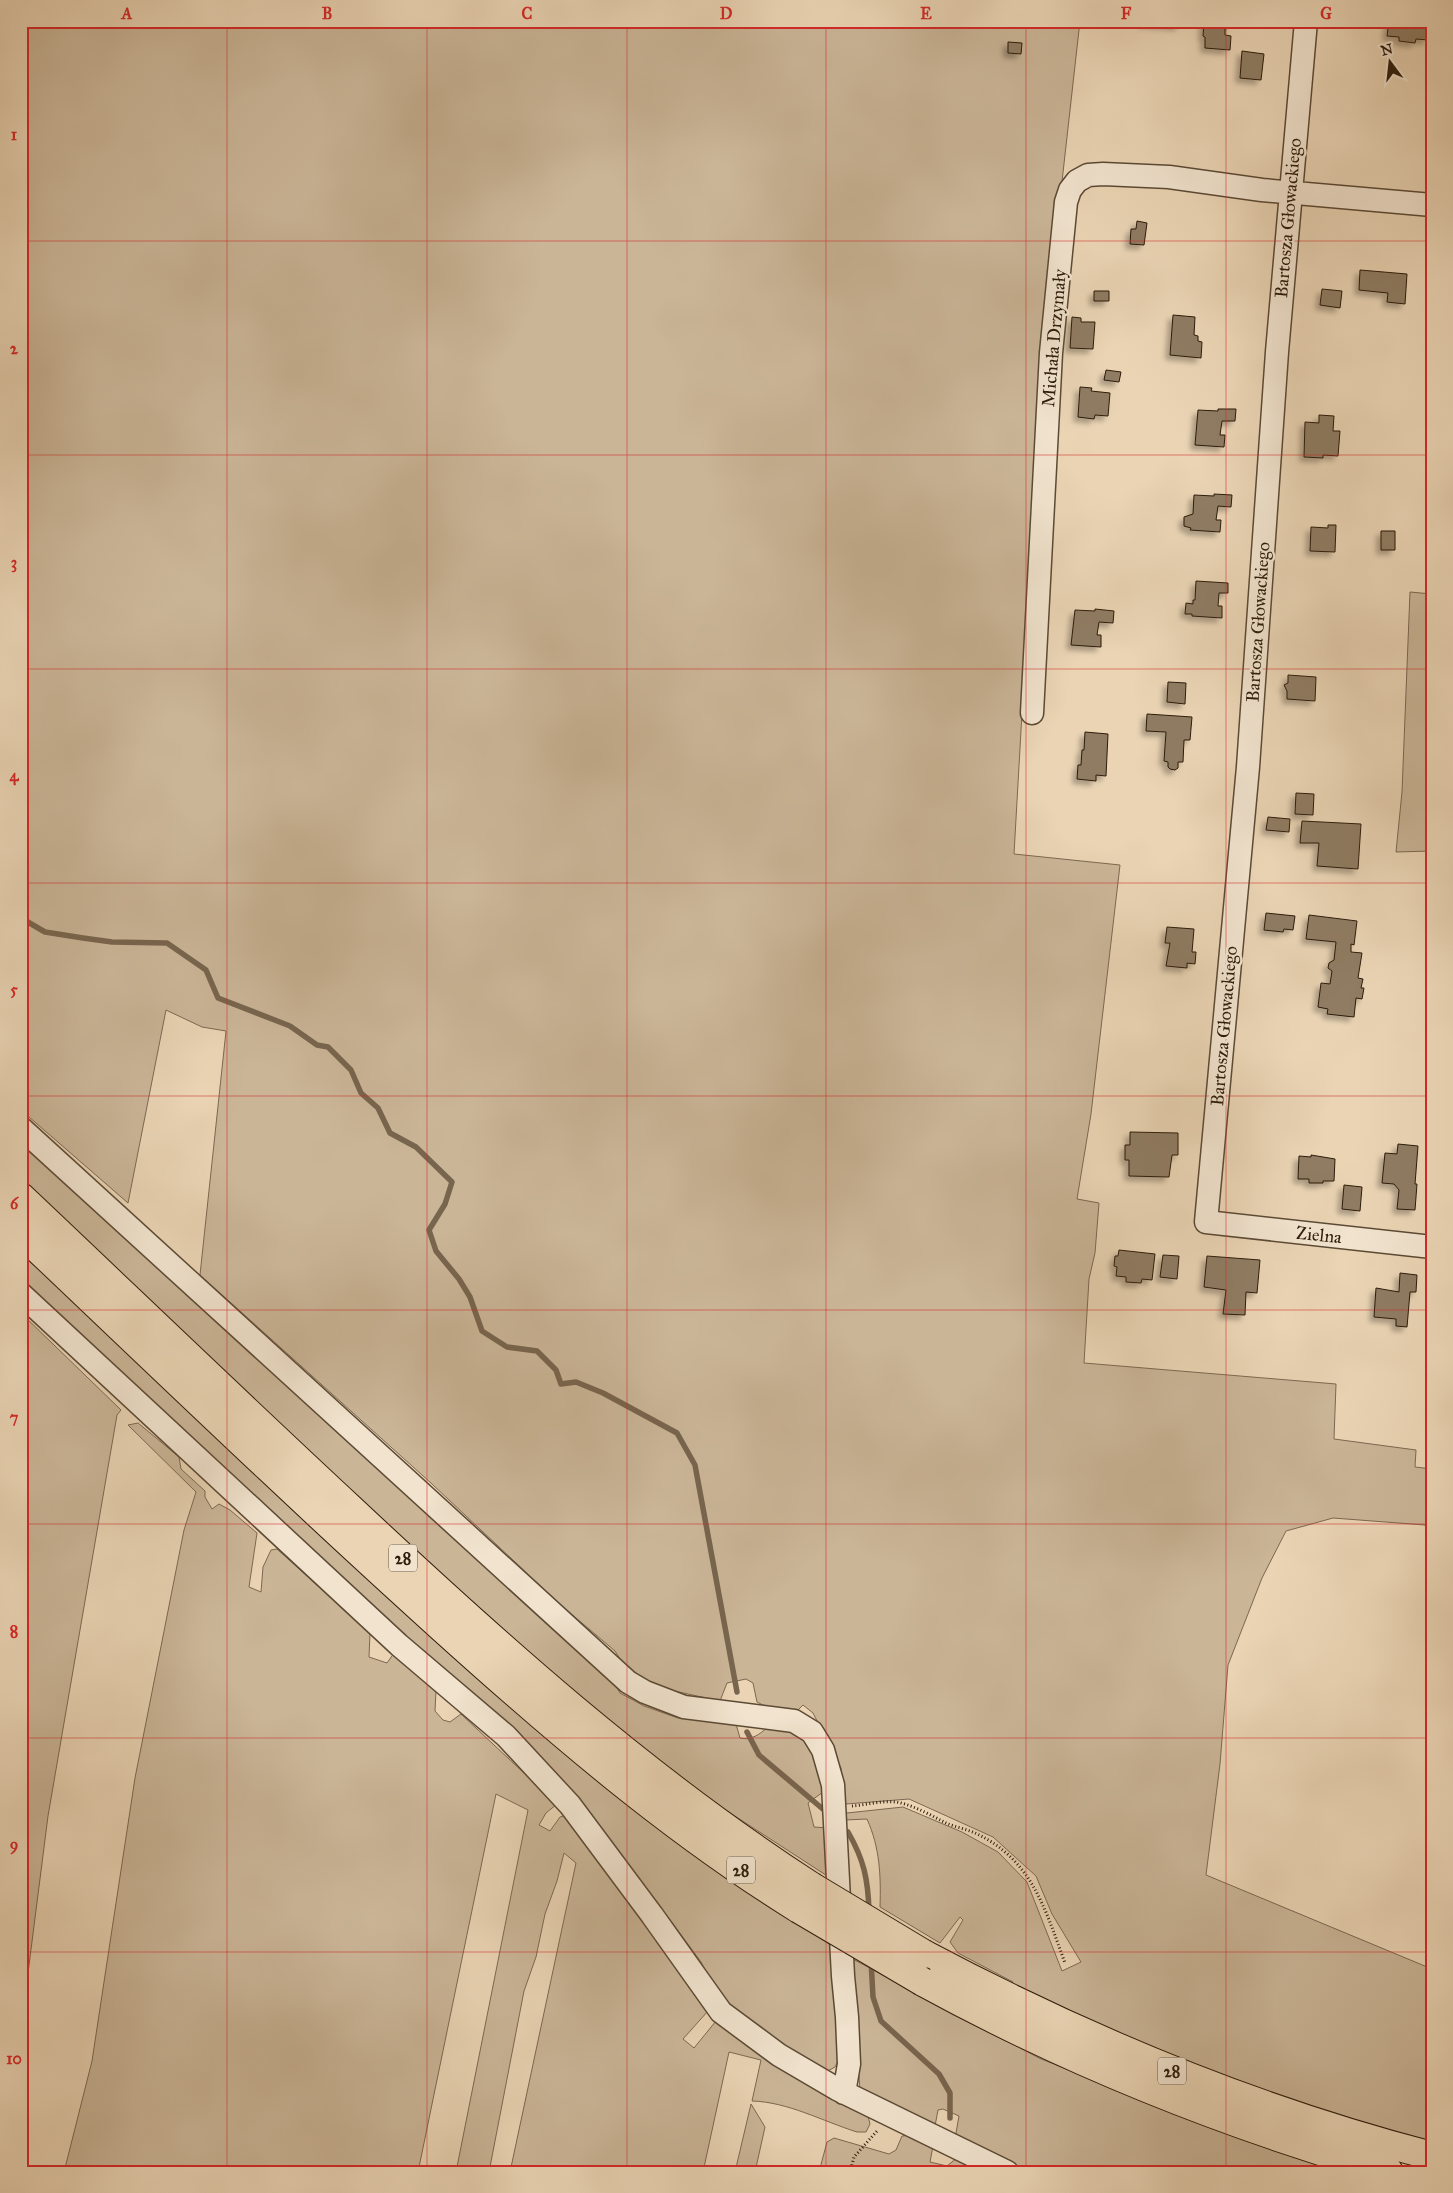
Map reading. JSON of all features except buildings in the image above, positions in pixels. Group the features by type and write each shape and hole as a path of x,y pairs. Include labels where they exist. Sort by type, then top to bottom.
{"main road":[{"name":"28","path":"21,1197 311,1472 491,1639 595,1727 731,1832 806,1898 923,1982 1031,2038 1154,2092 1256,2131 1389,2172"},
{"name":"28","path":"21,1233 364,1558 490,1673 650,1805 698,1841 806,1898 924,1954 1067,2026 1190,2079 1306,2120 1432,2156"}],"street":[{"name":"Bartosza Głowackiego","path":"1206,1222 1248,767 1276,352 1306,21"},
{"name":"Michała Drzymały","path":"1032,714 1052,353 1066,202 1070,190 1077,181 1088,175 1103,174 1170,177 1290,192 1432,206"},
{"path":"21,1128 628,1682 662,1700 684,1707 794,1722 812,1732 823,1750 833,1785 843,1976 848,2017 849,2064 844,2093"},
{"name":"Zielna","path":"1206,1222 1432,1247"},
{"path":"21,1294 399,1645 506,1736 570,1805 721,2012 779,2054 844,2093 1007,2172"}],"path":[{"path":"834,1808 900,1802 975,1833 992,1843 1008,1854 1028,1876 1047,1915 1065,1963"},
{"path":"850,2172 854,2157 891,2115"}],"shaded area":[{"path":"21,21 1080,21 1042,360 1014,854 1120,865 1091,1114 1077,1199 1099,1203 1095,1253 1089,1279 1084,1363 1336,1384 1334,1439 1416,1450 1415,1467 1432,1469 1432,1544 1425,1525 1333,1518 1286,1531 1262,1578 1228,1665 1220,1764 1206,1875 1432,1969 1432,2143 1377,2129 1269,2094 1111,2031 1008,1985 1013,1982 958,1953 950,1942 963,1920 960,1917 940,1943 880,1907 879,1862 875,1841 867,1819 845,1820 841,1817 847,1813 903,1807 962,1832 998,1852 1027,1882 1062,1971 1081,1962 1052,1914 1036,1876 993,1837 909,1799 846,1804 842,1798 841,1768 813,1713 803,1705 796,1712 767,1707 757,1702 753,1683 746,1679 727,1683 720,1701 656,1687 624,1665 615,1651 563,1607 432,1484 200,1275 226,1031 202,1027 166,1010 128,1203 21,1110"},
{"path":"1410,592 1432,594 1432,851 1396,852 1402,792"},
{"path":"21,1134 610,1676 620,1693 644,1706 678,1718 722,1718 723,1724 727,1721 736,1724 740,1738 752,1738 768,1727 795,1732 809,1741 823,1792 808,1803 814,1827 829,1828 832,1879 707,1798 601,1718 507,1638 295,1442 21,1183"},
{"path":"21,1249 714,1868 835,1948 838,2061 835,2067 826,2072 754,2028 717,1993 701,1962 607,1841 21,1283"},
{"path":"21,1313 121,1410 117,1415 48,1816 21,2028"},
{"path":"138,1423 179,1457 181,1469 205,1491 205,1497 212,1509 219,1504 230,1510 257,1533 249,1587 261,1592 263,1567 271,1550 277,1549 370,1633 369,1657 387,1663 394,1653 436,1690 435,1711 443,1720 450,1722 461,1714 557,1804 546,1813 539,1825 550,1831 560,1817 568,1815 708,2011 683,2039 694,2048 716,2021 868,2116 870,2124 866,2132 857,2132 792,2108 752,2101 761,2060 729,2052 703,2172 510,2172 576,1863 564,1853 557,1881 545,1914 536,1957 524,1991 489,2172 456,2172 528,1810 496,1794 418,2172 64,2172 92,2061 135,1778 184,1530 196,1492 128,1425"},
{"path":"849,1957 1039,2058 1216,2130 1345,2172 1023,2172 960,2139 956,2133 959,2116 943,2109 938,2110 935,2126 860,2089"},
{"path":"751,2104 765,2127 755,2172 735,2172"},
{"path":"912,2135 933,2146 930,2162 947,2166 958,2157 986,2172 819,2172 827,2142 834,2138 889,2154 896,2150 902,2136"}],"waterway":[{"path":"21,918 45,932 112,942 167,943 206,970 218,998 290,1026 317,1045 328,1047 351,1070 361,1093 378,1108 390,1133 416,1147 452,1182 445,1204 429,1230 436,1251 459,1279 470,1297 482,1331 507,1347 537,1351 556,1370 561,1384 576,1382 603,1393 677,1433 695,1465 737,1692"},
{"path":"747,1732 759,1755 824,1810"},
{"path":"848,1832 864,1870 868,1889 869,1911"},
{"path":"871,1960 873,1997 881,2021 939,2074 950,2093 950,2118"}]}
